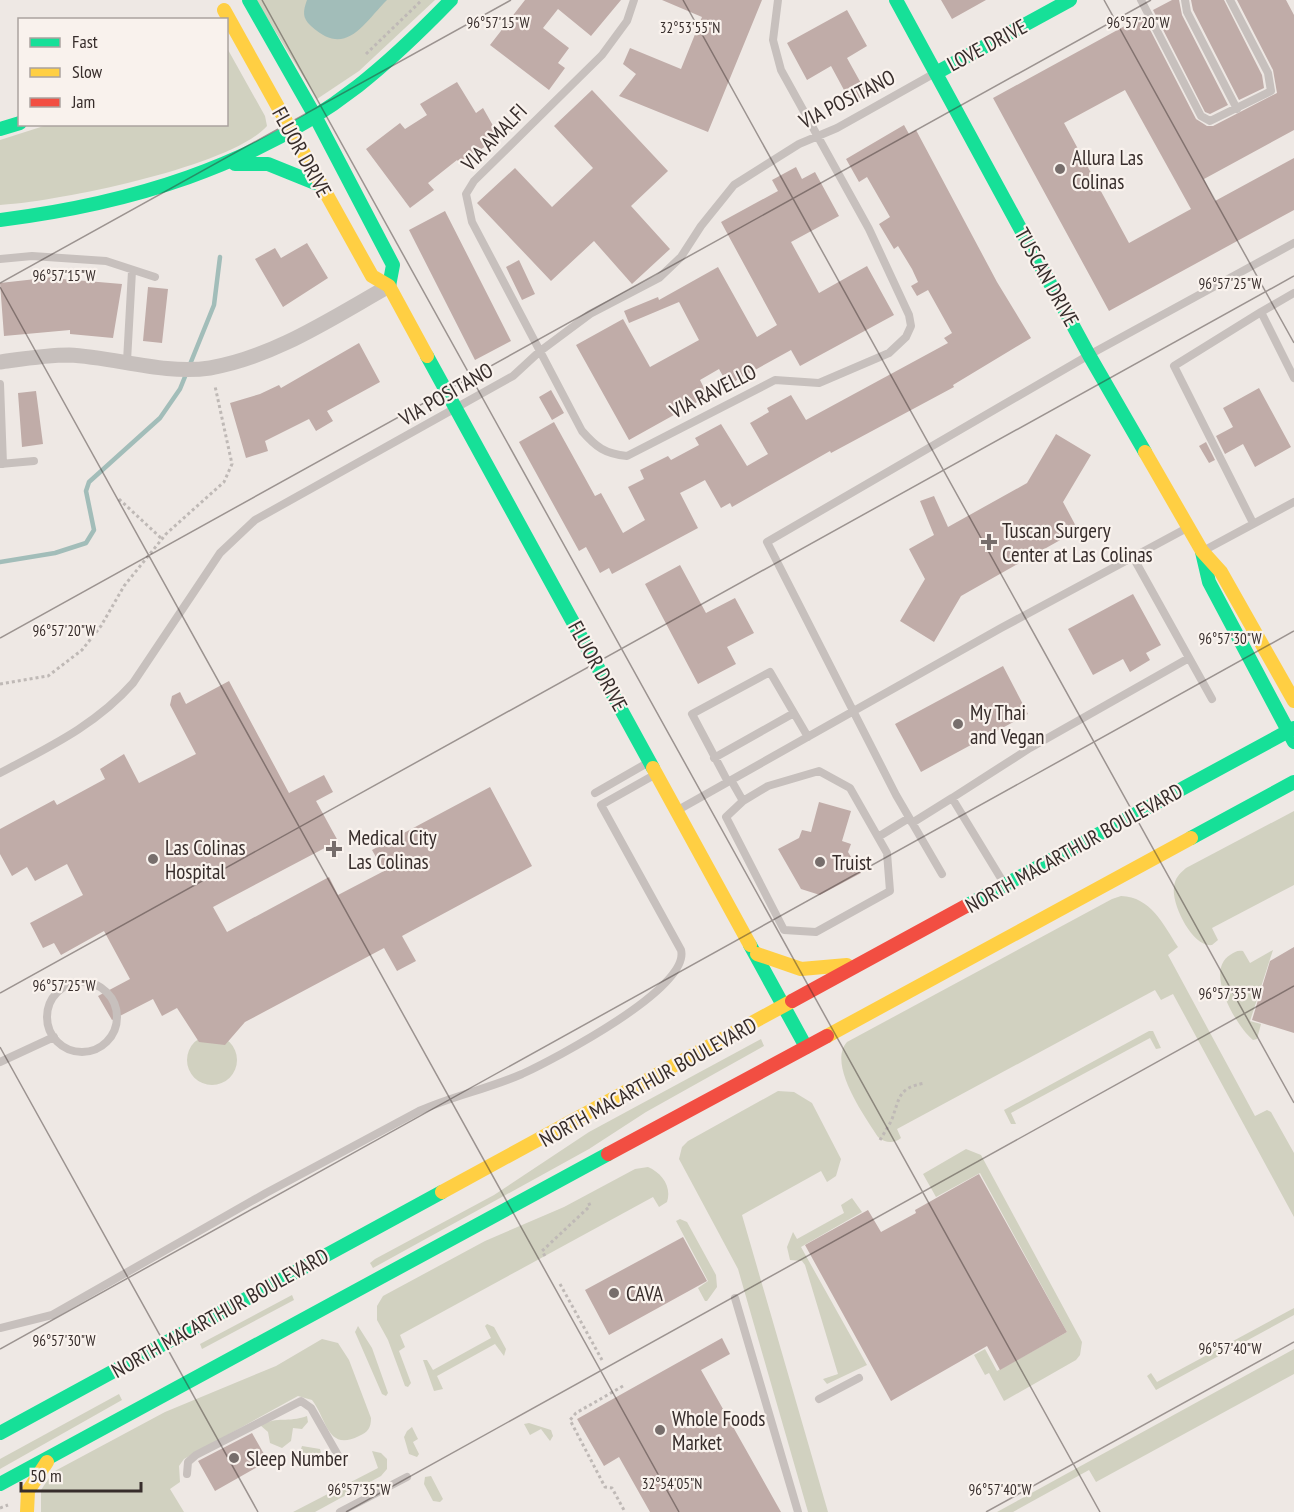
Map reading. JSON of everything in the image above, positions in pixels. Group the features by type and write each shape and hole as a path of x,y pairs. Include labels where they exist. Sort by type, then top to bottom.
{"main road":[{"path":"213,18 221,5 236,0"},
{"name":"FLUOR DRIVE","path":"249,0 315,116 393,265 388,286"},
{"path":"0,220 40,217 138,195 225,165 290,132 315,116 416,37 451,0"},
{"name":"TUSCAN DRIVE","path":"896,0 1089,355 1188,528 1202,551 1221,572 1294,701"},
{"name":"LOVE DRIVE","path":"936,73 1070,0"},
{"name":"FLUOR DRIVE","path":"221,5 372,276 388,286 786,1006 806,1047"},
{"path":"0,129 18,124"},
{"path":"225,165 244,162 269,164 296,172 320,185"},
{"name":"TUSCAN DRIVE","path":"1202,551 1209,582 1292,734"},
{"path":"1258,637 1294,672"},
{"name":"NORTH MACARTHUR BOULEVARD","path":"0,1433 1006,886 1292,734"},
{"name":"NORTH MACARTHUR BOULEVARD","path":"0,1484 1294,782"},
{"path":"757,954 801,970 819,971 872,959"},
{"path":"27,1512 26,1500 30,1483 52,1456"}],"street":[{"path":"0,362 68,355 158,366 208,368 259,354 306,332 388,286"}],"lane":[{"name":"VIA AMALFI","path":"539,352 472,222 466,194 474,181 602,55 627,21 634,0"},
{"path":"778,0 773,40 776,54 816,135"},
{"path":"1141,0 1201,116 1210,121 1270,91 1268,73 1230,0"},
{"path":"1185,0 1187,12 1237,109"},
{"name":"VIA POSITANO","path":"0,773 100,717 133,683 220,553 255,520 513,376 539,352 590,314 659,278 681,257 701,226 734,185 816,135 837,128 936,73"},
{"name":"VIA RAVELLO","path":"539,352 582,431 596,447 609,454 627,456 775,380 819,383 890,353 906,337 911,326 909,315 869,229 816,135"},
{"path":"942,874 910,820 767,542 1089,355 1294,243"},
{"path":"0,260 32,256 106,261 155,277"},
{"path":"127,361 132,271"},
{"path":"1253,523 1174,366 1294,293"},
{"path":"1261,312 1294,378"},
{"path":"0,384 2,464 34,461"},
{"path":"1202,551 1294,502"},
{"path":"678,810 1188,528"},
{"path":"1133,557 1212,699"},
{"path":"878,837 952,798 1030,748 1189,658"},
{"path":"743,801 714,758 693,714 770,672 808,737"},
{"path":"714,758 794,713"},
{"path":"595,793 654,767"},
{"path":"0,1329 32,1321 67,1307 275,1188 419,1112 445,1100 522,1073 629,1014 666,984 680,967 683,958 681,950 601,805 654,767"},
{"path":"819,771 850,788 887,853 890,891 816,932 784,930 726,818 743,801 768,786 819,771"},
{"path":"952,798 1006,886"},
{"path":"88,982 108,993 117,1014 112,1036 104,1044 83,1052 72,1050 54,1037 48,1026 50,1003 65,986 88,982"},
{"path":"0,1062 54,1037"},
{"path":"735,1298 798,1512"},
{"path":"819,1400 859,1378"},
{"path":"187,1474 188,1462 196,1455 301,1401 311,1408 339,1457"},
{"path":"340,1512 407,1477"}],"path":[{"path":"363,57 391,27 422,0"},
{"path":"0,684 48,676 82,650 101,626 124,586 162,539 224,482 232,464 215,386"},
{"path":"119,499 162,539"},
{"path":"880,1140 892,1119 898,1097 910,1087 925,1083"},
{"path":"545,1256 542,1251 590,1206 588,1201"},
{"path":"560,1284 602,1360"},
{"path":"623,1386 576,1413 570,1420 606,1487 612,1488 625,1512"}],"green space":[{"path":"256,0 435,0 359,71 317,99"},
{"path":"228,50 265,116 267,126 247,141 218,155 141,180 60,197 0,205 0,140 44,126 228,126"},
{"path":"1294,811 1294,885 1212,928 1218,940 1212,945 1198,940 1185,924 1176,904 1174,887 1178,876 1186,868"},
{"path":"1121,896 1140,901 1155,913 1167,929 1178,947 1168,955 1255,1116 1267,1110 1271,1112 1294,1153 1294,1217 1173,994 1161,1000 1155,990 897,1129 901,1138 895,1141 887,1142 878,1137 857,1104 842,1063 842,1052 847,1042"},
{"path":"1273,950 1250,1021 1261,1024 1257,1039 1253,1040 1231,1011 1221,985 1220,973 1223,963 1236,951 1243,951 1250,963"},
{"path":"1149,1031 1153,1031 1161,1048 1156,1049 1150,1038 1011,1113 1016,1124 1011,1124 1004,1110"},
{"path":"207,1035 217,1035 230,1042 237,1055 237,1065 230,1078 217,1085 207,1085 198,1081 191,1074 187,1065 187,1055 191,1046 198,1039"},
{"path":"761,1039 764,1046 646,1112 589,1149 373,1268 370,1263 494,1195 589,1132"},
{"path":"778,1091 794,1092 812,1103 841,1159 836,1176 827,1182 821,1171 742,1215 828,1512 808,1512 738,1269 679,1159 682,1147 688,1141"},
{"path":"966,1149 981,1155 1082,1342 1080,1355 1076,1360 1004,1401 989,1373 985,1375 974,1355 985,1349 997,1371 1067,1332 980,1173 936,1197 923,1174"},
{"path":"648,1167 665,1181 668,1191 667,1202 659,1207 653,1197 400,1335 405,1347 399,1351 411,1383 408,1387 405,1386 388,1340 377,1320 377,1306 383,1296 485,1241 564,1207 635,1169"},
{"path":"852,1198 862,1212 801,1247 867,1365 827,1384 823,1379 838,1374 805,1265 802,1261 790,1260 787,1247 793,1232 797,1239 844,1213 841,1205"},
{"path":"680,1219 687,1222 716,1275 717,1287 707,1301 698,1288 708,1281 676,1221"},
{"path":"292,1295 294,1300 202,1349 200,1344"},
{"path":"1294,1308 1294,1315 1156,1390 1147,1376 1151,1373 1157,1382"},
{"path":"487,1324 494,1327 506,1349 504,1356 495,1344 437,1376 443,1389 434,1391 423,1360 427,1360 433,1370 491,1338 485,1326"},
{"path":"358,1326 372,1348 388,1393 386,1396 382,1394 355,1332"},
{"path":"322,1339 338,1343 349,1360 371,1418 370,1427 365,1433 348,1440 334,1437 312,1400 298,1396 184,1459 179,1466 180,1482 170,1489 184,1512 41,1512 41,1490 53,1472 165,1412 276,1366"},
{"path":"1294,1349 1294,1374 1096,1482 1089,1470 1013,1512 997,1512"},
{"path":"119,1394 122,1400 0,1469 0,1459"},
{"path":"307,1416 308,1422 302,1429 293,1428 291,1441 282,1448 270,1443 268,1432 260,1425 273,1421"},
{"path":"529,1423 551,1430 553,1436 550,1441 541,1429 530,1435 524,1424"},
{"path":"412,1427 418,1439 413,1442 419,1454 417,1457 409,1454 404,1437"},
{"path":"302,1446 320,1449 322,1456 305,1465 299,1455"},
{"path":"372,1451 381,1453 387,1459 387,1469 381,1476 315,1512 293,1512 378,1468"},
{"path":"431,1476 443,1499 440,1502 433,1501 424,1484 425,1477"}],"water":[{"path":"307,0 387,0 353,34 334,39 323,35 306,20 304,11"}],"building":[{"path":"525,0 621,0 591,36 558,9 543,28 569,48 558,63 565,68 549,90 490,45"},
{"path":"662,0 762,0 708,132 619,96 636,74 623,64 630,48 681,69 702,17"},
{"path":"941,0 986,0 952,19"},
{"path":"1172,0 1179,0 1182,15 1228,105 1210,114 1205,112 1153,10"},
{"path":"1191,0 1224,0 1262,75 1264,88 1239,100 1193,10"},
{"name":"Allura Las Colinas","path":"1237,0 1286,0 1294,15 1294,130 1204,179 1215,201 1294,158 1294,210 1109,311 993,98 1143,16 1196,119 1207,126 1213,126 1277,93 1273,70","holes":["1125,90 1191,209 1129,243 1064,123"]},
{"path":"847,10 867,46 847,58 867,94 851,103 831,66 807,80 787,43"},
{"path":"457,82 476,113 483,108 500,138 459,162 457,160 428,183 434,190 410,208 366,149 400,123 405,129 427,115 420,104"},
{"path":"592,90 668,171 631,206 670,249 632,284 594,241 551,281 477,203 515,168 552,207 593,168 554,126"},
{"path":"904,125 909,134 916,130 997,282 1031,338 953,385 954,387 831,453 830,451 732,507 730,503 721,508 705,480 680,493 698,528 612,574 609,568 600,573 586,547 579,551 519,442 554,422 595,496 601,493 623,533 645,520 628,487 644,479 640,470 668,456 671,460 699,445 695,438 721,424 747,466 768,454 750,423 769,412 767,408 791,395 806,420 948,343 944,338 952,333 928,290 917,296 911,286 918,282 912,269 898,246 894,249 879,224 890,217 867,177 859,182 846,159"},
{"path":"796,167 802,179 815,172 839,216 791,242 819,293 867,266 894,315 800,366 791,350 728,385 719,369 700,380 708,396 629,440 576,345 623,319 650,367 699,340 679,302 629,323 624,311 658,297 659,300 718,267 757,337 777,325 721,222 778,191 772,180"},
{"path":"445,211 511,341 475,360 409,230"},
{"path":"307,243 328,278 283,307 255,259 275,248 281,258"},
{"path":"519,260 535,294 522,300 506,267"},
{"path":"63,276 63,279 122,284 113,338 70,334 70,330 4,336 0,283"},
{"path":"148,287 168,289 162,343 143,341"},
{"path":"359,343 380,382 327,411 333,421 316,431 309,419 265,441 268,451 246,458 230,403 260,394 279,385 281,388"},
{"path":"1259,388 1291,447 1255,467 1243,444 1225,454 1216,436 1233,427 1223,408"},
{"path":"551,390 564,413 552,420 539,397"},
{"path":"36,391 43,444 22,447 18,393"},
{"name":"Tuscan Surgery Center at Las Colinas","path":"1056,434 1091,455 1063,502 1078,530 961,596 934,642 900,621 925,579 909,549 934,535 920,501 934,496 948,527 1027,483"},
{"path":"1206,442 1215,460 1209,463 1199,446"},
{"path":"680,565 706,613 735,598 754,633 727,647 736,664 698,684 645,584"},
{"path":"1133,594 1161,645 1146,653 1150,660 1130,672 1123,659 1093,675 1068,629"},
{"path":"1003,666 1028,714 921,772 895,724"},
{"name":"Las Colinas Hospital","path":"229,681 289,793 324,775 333,792 316,801 338,841 213,907 227,932 329,877 338,895 384,871 372,850 490,787 532,866 402,936 416,961 397,971 384,948 245,1022 225,1045 199,1042 177,1008 162,1016 153,999 112,1020 98,996 130,979 104,931 61,955 54,943 43,948 30,923 83,895 67,864 35,881 27,867 12,876 0,854 0,829 54,800 57,805 105,779 100,769 124,754 139,783 196,754 170,705 172,696 180,692 186,704"},
{"name":"Truist","path":"819,802 851,811 842,841 851,844 848,852 861,873 820,895 801,889 778,849 799,838 802,830 811,832"},
{"path":"1294,947 1294,1033 1252,1020 1270,961"},
{"path":"979,1174 1067,1332 1000,1370 987,1346 891,1401 805,1245 868,1210 881,1232"},
{"path":"683,1237 707,1281 609,1335 585,1290"},
{"name":"Whole Foods Market","path":"722,1338 730,1354 701,1370 781,1512 650,1512 619,1457 604,1466 577,1419"},
{"path":"252,1433 268,1461 215,1491 198,1461"}],"waterway":[{"path":"0,562 55,553 86,543 94,530 86,491 89,482 160,418 180,389 214,305 220,257"}],"traffic: fast":[{"path":"249,0 315,116 393,265 389,286"},
{"path":"0,220 95,204 142,192 233,160 276,139 318,114 358,86 406,45 451,0"},
{"path":"896,0 1089,355 1145,452"},
{"path":"936,73 1070,0"},
{"path":"0,129 18,124"},
{"path":"235,164 268,164 320,185"},
{"path":"427,356 653,768"},
{"path":"1202,552 1209,582 1294,742"},
{"path":"966,906 1294,728"},
{"path":"1191,838 1294,782"},
{"path":"750,945 806,1047"},
{"path":"0,1484 608,1154"},
{"path":"0,1433 442,1192"}],"traffic: slow":[{"path":"224,10 372,276 389,286 427,356"},
{"path":"1145,452 1202,551 1221,572 1294,701"},
{"path":"653,768 750,945"},
{"path":"827,1036 1191,838"},
{"path":"757,954 801,969 847,965"},
{"path":"442,1192 792,1001"},
{"path":"27,1512 28,1491 47,1462"}],"traffic: jam":[{"path":"792,1001 966,906"},
{"path":"608,1154 827,1036"}],"place":[{"name":"Allura Las Colinas","path":"1060,169"},
{"name":"Tuscan Surgery Center at Las Colinas","path":"989,542"},
{"name":"My Thai and Vegan","path":"958,724"},
{"name":"Medical City Las Colinas","path":"334,849"},
{"name":"Las Colinas Hospital","path":"153,859"},
{"name":"Truist","path":"820,862"},
{"name":"CAVA","path":"614,1293"},
{"name":"Whole Foods Market","path":"660,1430"},
{"name":"Sleep Number","path":"234,1458"}]}
